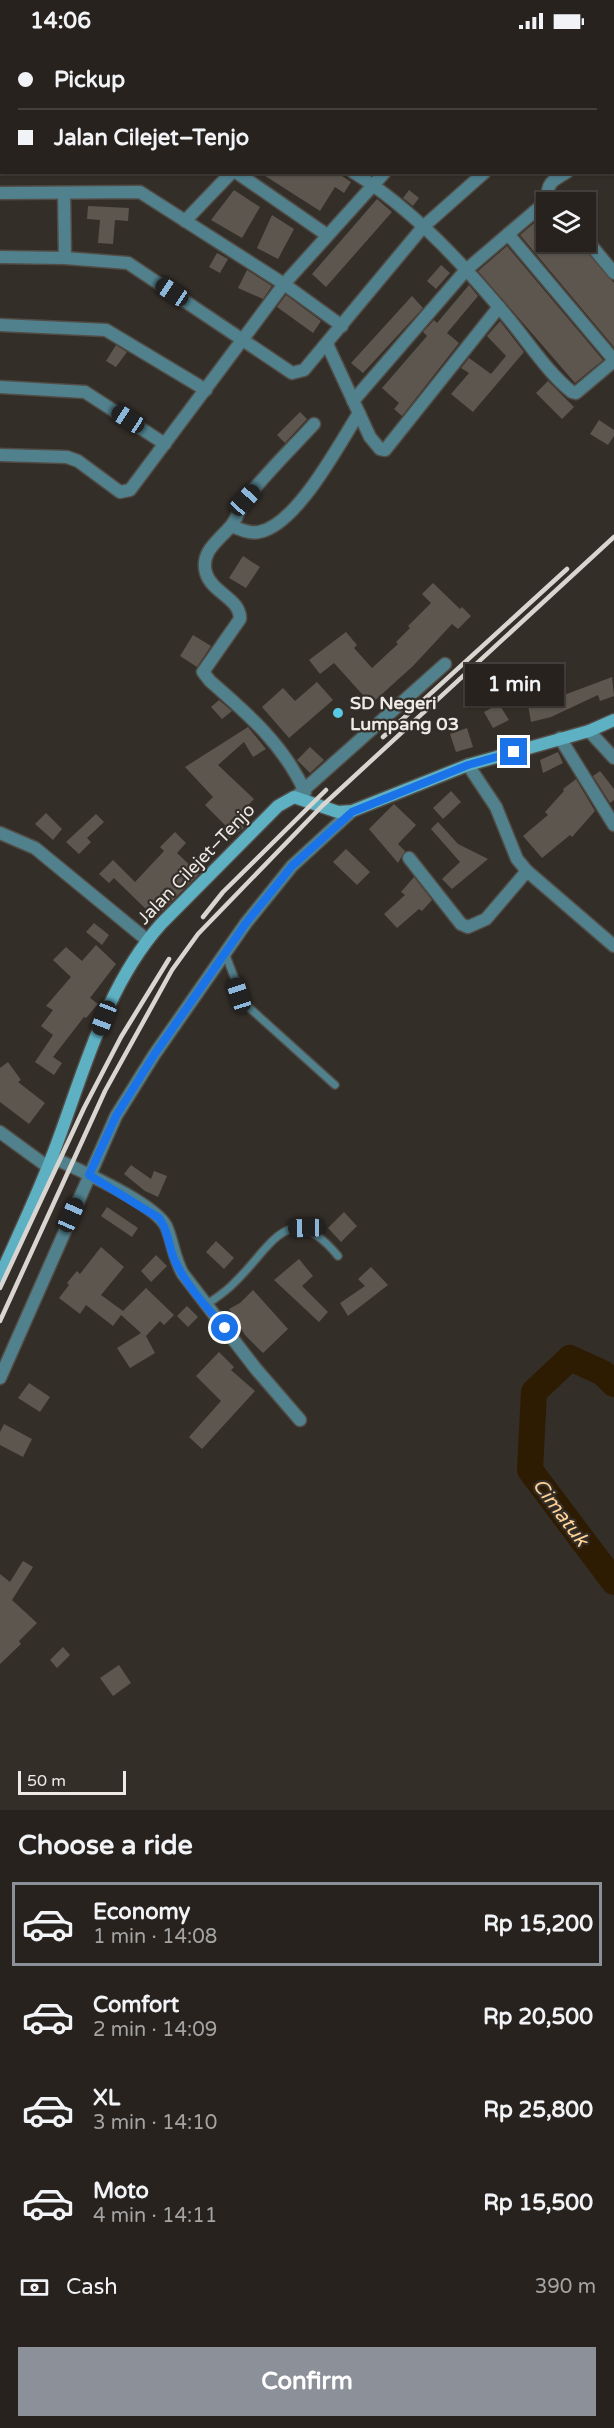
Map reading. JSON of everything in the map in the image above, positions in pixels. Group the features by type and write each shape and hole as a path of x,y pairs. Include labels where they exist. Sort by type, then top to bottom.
{"main road":[{"path":"299,795 338,812 352,812 468,765 589,731 614,720"},
{"name":"Jalan Cilejet–Tenjo","path":"0,1276 50,1162 112,1000 147,940 278,806 299,795"}],"street":[{"path":"185,221 232,174"},
{"path":"237,174 327,236"},
{"path":"356,174 372,184 423,226 466,270 572,392 576,393 614,361 508,234"},
{"path":"0,455 67,457 78,461 120,492 130,490 284,284 383,174"},
{"path":"0,257 65,258 128,263 292,374 304,370 423,226 483,174"},
{"path":"548,192 550,183 564,174"},
{"path":"0,193 140,192 284,284 342,326"},
{"path":"64,193 65,258"},
{"path":"353,401 466,270 536,213"},
{"path":"596,251 614,273"},
{"path":"327,344 370,437 380,449 390,447 499,307"},
{"path":"0,325 106,330 206,390"},
{"path":"0,387 85,392 165,444"},
{"path":"231,526 248,532 259,532 269,528 300,503 326,468 359,413"},
{"path":"314,424 245,500 231,526 216,539 207,554 205,566 213,587 237,606 240,620 203,672 268,734 289,762 299,795 445,664"},
{"path":"589,731 614,758"},
{"path":"560,738 614,825"},
{"path":"468,765 496,807 517,859 527,871 614,946"},
{"path":"0,1378 116,1116 225,953 292,866 352,812"},
{"path":"1,835 35,848 147,940"},
{"path":"409,858 461,924 468,927 486,919 527,871"},
{"path":"0,1132 50,1162 89,1175 159,1218 165,1226 174,1260 206,1305 300,1420"}],"lane":[{"path":"225,953 244,1003 335,1085"},
{"path":"206,1305 236,1282 277,1237 291,1229 306,1228 322,1236 338,1256"}],"building":[{"path":"262,174 339,174 351,182 344,193 335,187 320,211"},
{"path":"234,190 260,207 242,238 211,220"},
{"path":"409,190 419,198 413,206 403,198"},
{"path":"377,199 392,212 326,287 312,274"},
{"path":"88,206 129,208 128,221 115,220 113,244 98,243 100,220 87,219"},
{"path":"272,215 294,229 278,259 257,248"},
{"path":"536,221 536,252 587,252 614,283 614,347 520,235"},
{"path":"507,246 603,360 575,383 478,271"},
{"path":"217,253 228,259 220,273 209,267"},
{"path":"441,265 450,273 436,289 427,281"},
{"path":"247,270 272,286 263,299 238,288"},
{"path":"469,285 478,296 447,333 459,343 402,416 394,409 399,403 382,388 427,336 423,332 434,320 437,323"},
{"path":"286,295 321,321 313,333 277,307"},
{"path":"412,296 423,308 363,373 351,363"},
{"path":"500,321 524,352 473,412 451,394 469,373 461,368 469,358 491,374 506,356 487,336"},
{"path":"116,345 127,352 116,367 106,361"},
{"path":"548,381 574,407 562,419 536,393"},
{"path":"300,412 307,419 285,443 277,435"},
{"path":"599,420 614,430 614,436 608,445 590,434"},
{"path":"243,556 260,567 246,588 229,578"},
{"path":"433,583 460,609 462,607 471,616 458,629 452,624 413,666 371,704 334,663 320,674 309,660 346,632 357,645 354,648 372,668 398,644 396,642 410,628 408,626 431,603 422,594"},
{"path":"193,635 211,646 197,667 180,656"},
{"path":"612,677 614,696 600,701 598,695 551,717 531,722 528,705 556,698"},
{"path":"317,682 333,700 289,738 262,707 283,688 295,701"},
{"path":"219,700 232,711 222,719 211,707"},
{"path":"499,704 509,720 493,728 484,712"},
{"path":"248,727 266,749 253,757 244,742 218,765 254,799 237,817 244,828 225,841 218,831 226,826 205,805 213,797 185,767"},
{"path":"467,728 473,747 456,752 450,734"},
{"path":"310,747 324,760 310,773 297,760"},
{"path":"558,752 563,763 543,773 540,760"},
{"path":"600,771 614,789 614,800 610,803 593,776"},
{"path":"576,779 595,811 572,837 570,835 542,858 523,836 548,815 545,812 564,791 563,789"},
{"path":"451,791 461,802 443,819 433,808"},
{"path":"394,804 416,825 398,844 405,851 398,863 369,829"},
{"path":"46,813 62,829 53,840 35,824"},
{"path":"96,814 104,822 87,838 91,842 79,854 66,842"},
{"path":"438,822 458,844 488,859 452,889 442,879 460,862 431,829"},
{"path":"175,832 186,843 177,853 199,874 155,918 114,878 109,883 99,874 113,860 135,882 164,851 160,847"},
{"path":"346,849 370,872 357,885 333,862"},
{"path":"414,877 432,900 422,911 419,909 397,928 384,914 405,895 401,892"},
{"path":"94,923 109,935 102,945 86,932"},
{"path":"96,945 116,964 90,998 98,1004 86,1018 84,1017 53,1057 62,1063 54,1075 35,1062 53,1035 41,1026 53,1010 46,1006 71,977 53,960 66,947 82,961"},
{"path":"8,1062 21,1080 18,1082 45,1103 29,1124 0,1102 0,1068"},
{"path":"131,1165 151,1179 154,1171 167,1176 158,1197 145,1191 124,1174"},
{"path":"107,1207 138,1228 132,1237 101,1216"},
{"path":"344,1212 357,1226 341,1242 328,1228"},
{"path":"216,1241 234,1258 224,1269 206,1252"},
{"path":"101,1247 124,1267 101,1295 123,1311 146,1288 174,1315 164,1325 160,1321 146,1336 155,1353 130,1368 117,1348 141,1333 121,1315 113,1326 86,1305 80,1314 59,1298 69,1285 67,1283 77,1271 80,1274"},
{"path":"156,1255 167,1266 151,1282 141,1271"},
{"path":"299,1259 313,1276 302,1286 328,1312 319,1322 274,1280"},
{"path":"371,1267 388,1285 348,1316 340,1303 365,1286 358,1279"},
{"path":"253,1290 288,1329 263,1353 245,1335 229,1309 240,1303"},
{"path":"187,1306 198,1317 188,1327 177,1316"},
{"path":"219,1352 234,1367 231,1370 255,1391 202,1449 189,1437 221,1401 196,1376"},
{"path":"29,1383 50,1397 40,1412 18,1398"},
{"path":"4,1424 32,1439 23,1457 0,1445 0,1432"},
{"path":"23,1561 33,1567 12,1600 37,1623 19,1641 21,1644 0,1664 0,1574 10,1582"},
{"path":"63,1647 70,1655 57,1668 50,1660"},
{"path":"119,1665 131,1683 113,1696 100,1678"}],"waterway":[{"name":"Cimatuk","path":"614,1384 603,1373 570,1358 534,1392 530,1470 614,1582"}],"railway":[{"path":"0,1321 105,1091 172,970 198,934 322,806 614,537"},
{"path":"383,737 567,569"},
{"path":"203,917 223,892 326,790"},
{"path":"0,1288 84,1108 121,1037 169,959"}],"place":[{"name":"SD Negeri Lumpang 03","path":"338,713"}],"route":[{"path":"225,1328 174,1260 165,1226 159,1218 112,1186 89,1175 116,1116 154,1055 246,923 292,866 312,847 352,812 468,765 514,752"}]}
